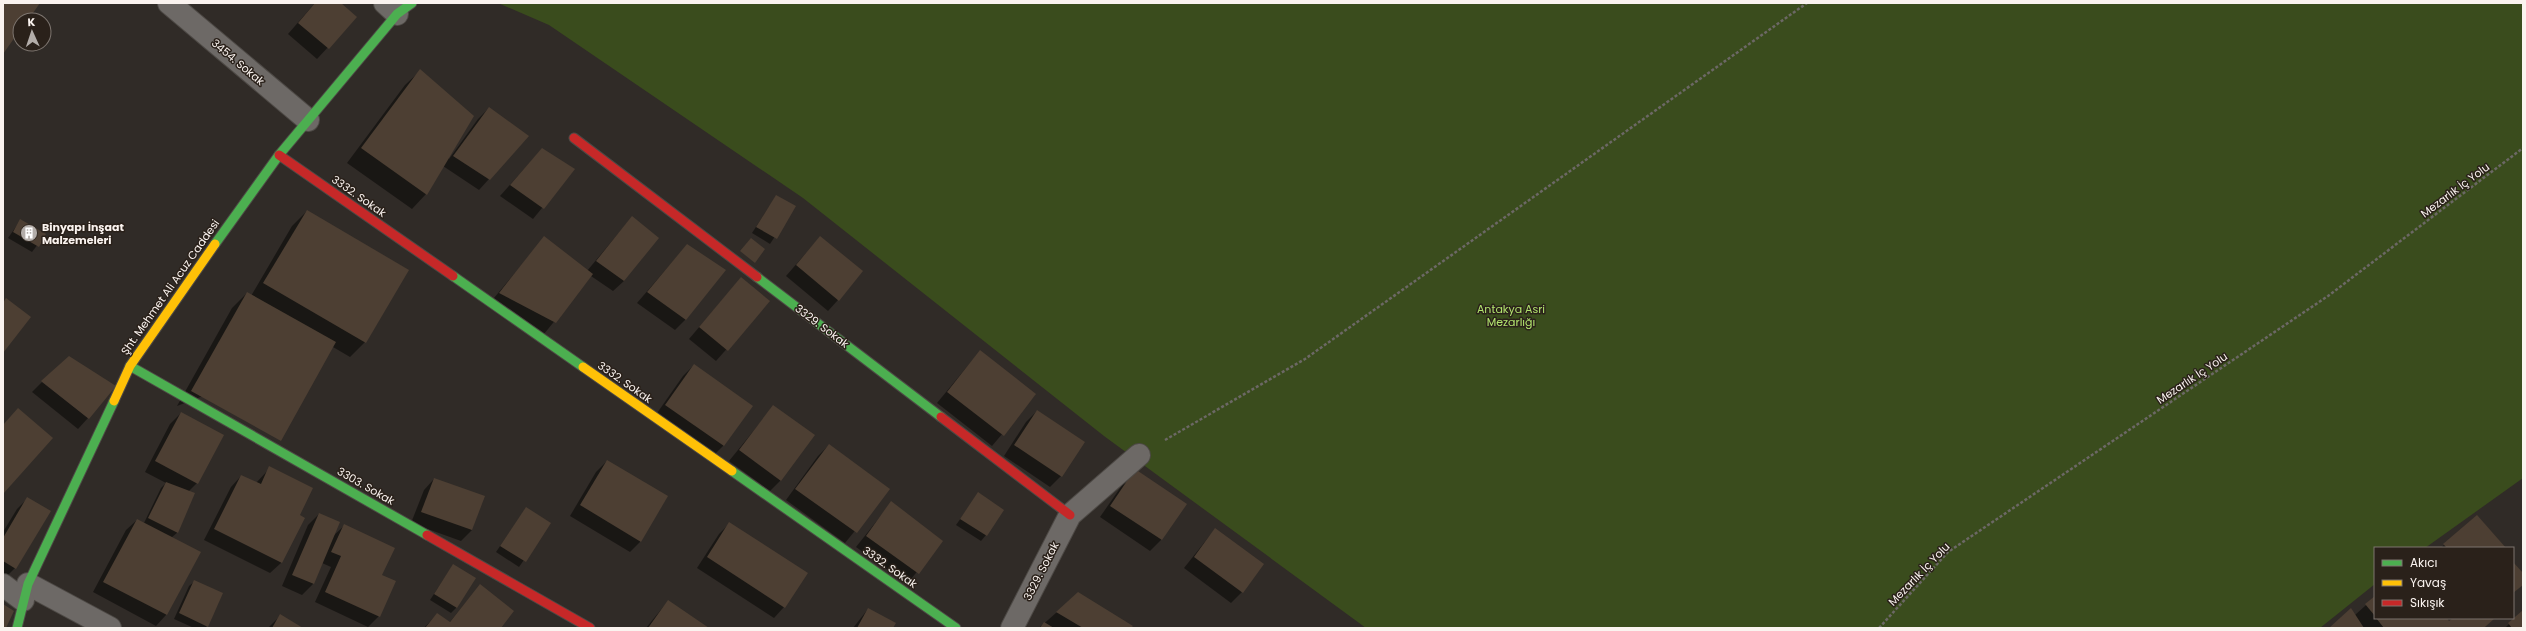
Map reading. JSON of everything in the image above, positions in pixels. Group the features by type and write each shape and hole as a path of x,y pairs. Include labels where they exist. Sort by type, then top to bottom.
{"street":[{"name":"3454. Sokak","path":"169,3 308,120"},
{"name":"Şht. Mehmet Ali Acuz Caddesi","path":"17,628 25,592 130,366 172,303 279,155 398,7"},
{"name":"3329. Sokak","path":"574,138 1070,515"},
{"name":"3332. Sokak","path":"279,155 956,628"},
{"name":"3303. Sokak","path":"130,366 590,628"},
{"name":"3329. Sokak","path":"1012,628 1070,515 1139,454"},
{"path":"3,585 25,592 110,628"}],"path":[{"path":"1139,454 1305,359 1808,3"},
{"name":"Mezarlık İç Yolu","path":"1879,628 1948,552 2328,296 2523,148"}],"green space":[{"name":"Antakya Asri Mezarlığı","path":"498,3 2523,3 2523,478 2426,547 2374,547 2374,585 2320,628 1366,628 1104,436 803,198 549,25"}],"building":[{"path":"3,3 40,3 34,12 12,12 12,41 3,54"},
{"path":"315,3 341,3 357,17 329,49 298,23"},
{"path":"420,69 474,116 427,195 361,148"},
{"path":"489,107 529,136 490,180 453,156"},
{"path":"542,148 575,169 544,209 510,185"},
{"path":"776,195 796,206 777,239 756,227"},
{"path":"307,210 409,270 366,343 263,283"},
{"path":"632,216 659,238 624,281 596,261"},
{"name":"Binyapı İnşaat Malzemeleri","path":"20,219 46,234 39,247 13,232"},
{"path":"544,236 593,274 556,323 499,293"},
{"path":"820,236 863,271 839,301 796,265"},
{"path":"751,238 765,249 755,263 740,251"},
{"path":"687,244 726,270 686,320 647,292"},
{"path":"741,277 770,301 728,351 699,327"},
{"path":"247,292 336,342 281,441 191,391"},
{"path":"6,298 31,317 3,353 3,303"},
{"path":"980,350 1036,394 1004,436 947,392"},
{"path":"69,356 116,386 89,419 41,381"},
{"path":"694,364 753,406 724,446 665,405"},
{"path":"773,405 815,435 781,481 739,450"},
{"path":"18,408 53,438 3,494 3,425"},
{"path":"1037,410 1085,442 1062,477 1014,445"},
{"path":"181,412 224,435 198,484 155,461"},
{"path":"829,444 890,489 857,533 795,489"},
{"path":"607,460 668,496 641,542 580,505"},
{"path":"269,466 313,488 300,515 305,518 282,563 214,529 241,475 261,484"},
{"path":"1135,469 1187,504 1162,540 1110,506"},
{"path":"434,478 485,496 472,530 421,512"},
{"path":"166,482 195,493 178,533 148,518"},
{"path":"978,492 1004,510 987,536 960,519"},
{"path":"27,497 51,511 16,569 3,561 3,538"},
{"path":"891,501 943,541 919,574 866,536"},
{"path":"526,507 551,523 526,562 500,546"},
{"path":"319,513 340,522 314,584 292,575"},
{"path":"2477,515 2505,547 2446,547 2443,544"},
{"path":"137,519 201,552 167,615 103,582"},
{"path":"729,522 808,573 785,608 707,557"},
{"path":"344,524 395,548 382,575 396,581 380,617 325,592 341,556 331,552"},
{"path":"1215,528 1264,564 1243,593 1194,557"},
{"path":"2514,563 2523,573 2523,585 2514,592"},
{"path":"453,564 476,578 457,608 434,594"},
{"path":"194,580 223,593 208,627 179,613"},
{"path":"480,584 514,611 501,628 425,628 437,613 450,622"},
{"path":"1078,592 1133,626 1131,628 1083,628 1056,612"},
{"path":"2374,597 2374,615 2365,604"},
{"path":"668,600 709,628 648,628"},
{"path":"3,604 14,611 6,628 3,628"},
{"path":"868,608 896,623 893,628 857,628"},
{"path":"2351,608 2364,628 2329,628"},
{"path":"2523,610 2523,628 2512,628 2508,623"},
{"path":"280,614 303,628 272,628"},
{"path":"2377,619 2448,619 2449,621 2452,619 2494,619 2484,628 2384,628"},
{"path":"1044,622 1054,628 1040,628"}],"traffic: fast":[{"path":"215,244 279,155 397,14 412,3"},
{"path":"453,276 583,367"},
{"path":"757,277 941,417"},
{"path":"130,366 427,535"},
{"path":"17,628 28,584 114,401"},
{"path":"732,471 956,628"}],"traffic: slow":[{"path":"114,401 130,366 215,244"},
{"path":"583,367 732,471"}],"traffic: jam":[{"path":"574,138 757,277"},
{"path":"279,155 453,276"},
{"path":"941,417 1070,515"},
{"path":"427,535 590,628"}],"place":[{"name":"Binyapı İnşaat Malzemeleri","path":"29,233"}]}
